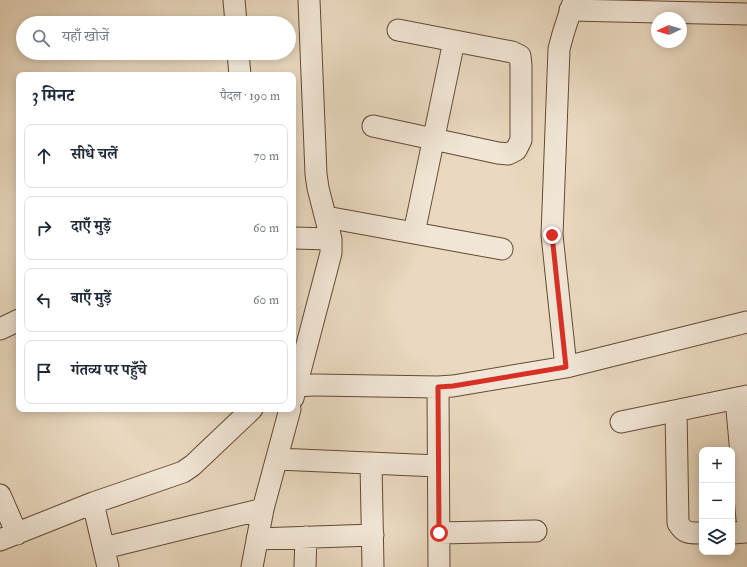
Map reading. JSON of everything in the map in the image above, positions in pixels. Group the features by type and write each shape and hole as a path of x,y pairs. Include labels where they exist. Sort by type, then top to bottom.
{"street":[{"path":"235,0 236,16"},
{"path":"296,384 331,253 331,239 316,174 309,0"},
{"path":"566,367 552,235 559,49 572,5 661,6 747,14"},
{"path":"372,126 433,140 508,154 516,150 521,140 520,56 512,52 398,30"},
{"path":"414,233 454,41"},
{"path":"239,60 240,72"},
{"path":"326,217 502,249"},
{"path":"296,238 331,239"},
{"path":"0,329 16,321"},
{"path":"296,390 316,385 453,386 566,367 747,322"},
{"path":"438,387 439,567"},
{"path":"621,422 741,398 747,518"},
{"path":"676,411 678,522 682,530 689,533 699,533"},
{"path":"0,495 8,537 93,503 183,472 193,465 249,412"},
{"path":"252,567 263,509 289,412"},
{"path":"277,459 438,466"},
{"path":"371,463 373,567"},
{"path":"93,503 106,558 263,509"},
{"path":"439,533 536,531"},
{"path":"735,532 747,532"},
{"path":"257,539 373,535"},
{"path":"305,567 306,537"}],"route":[{"path":"439,533 438,387 453,386 566,367 552,235"}]}
